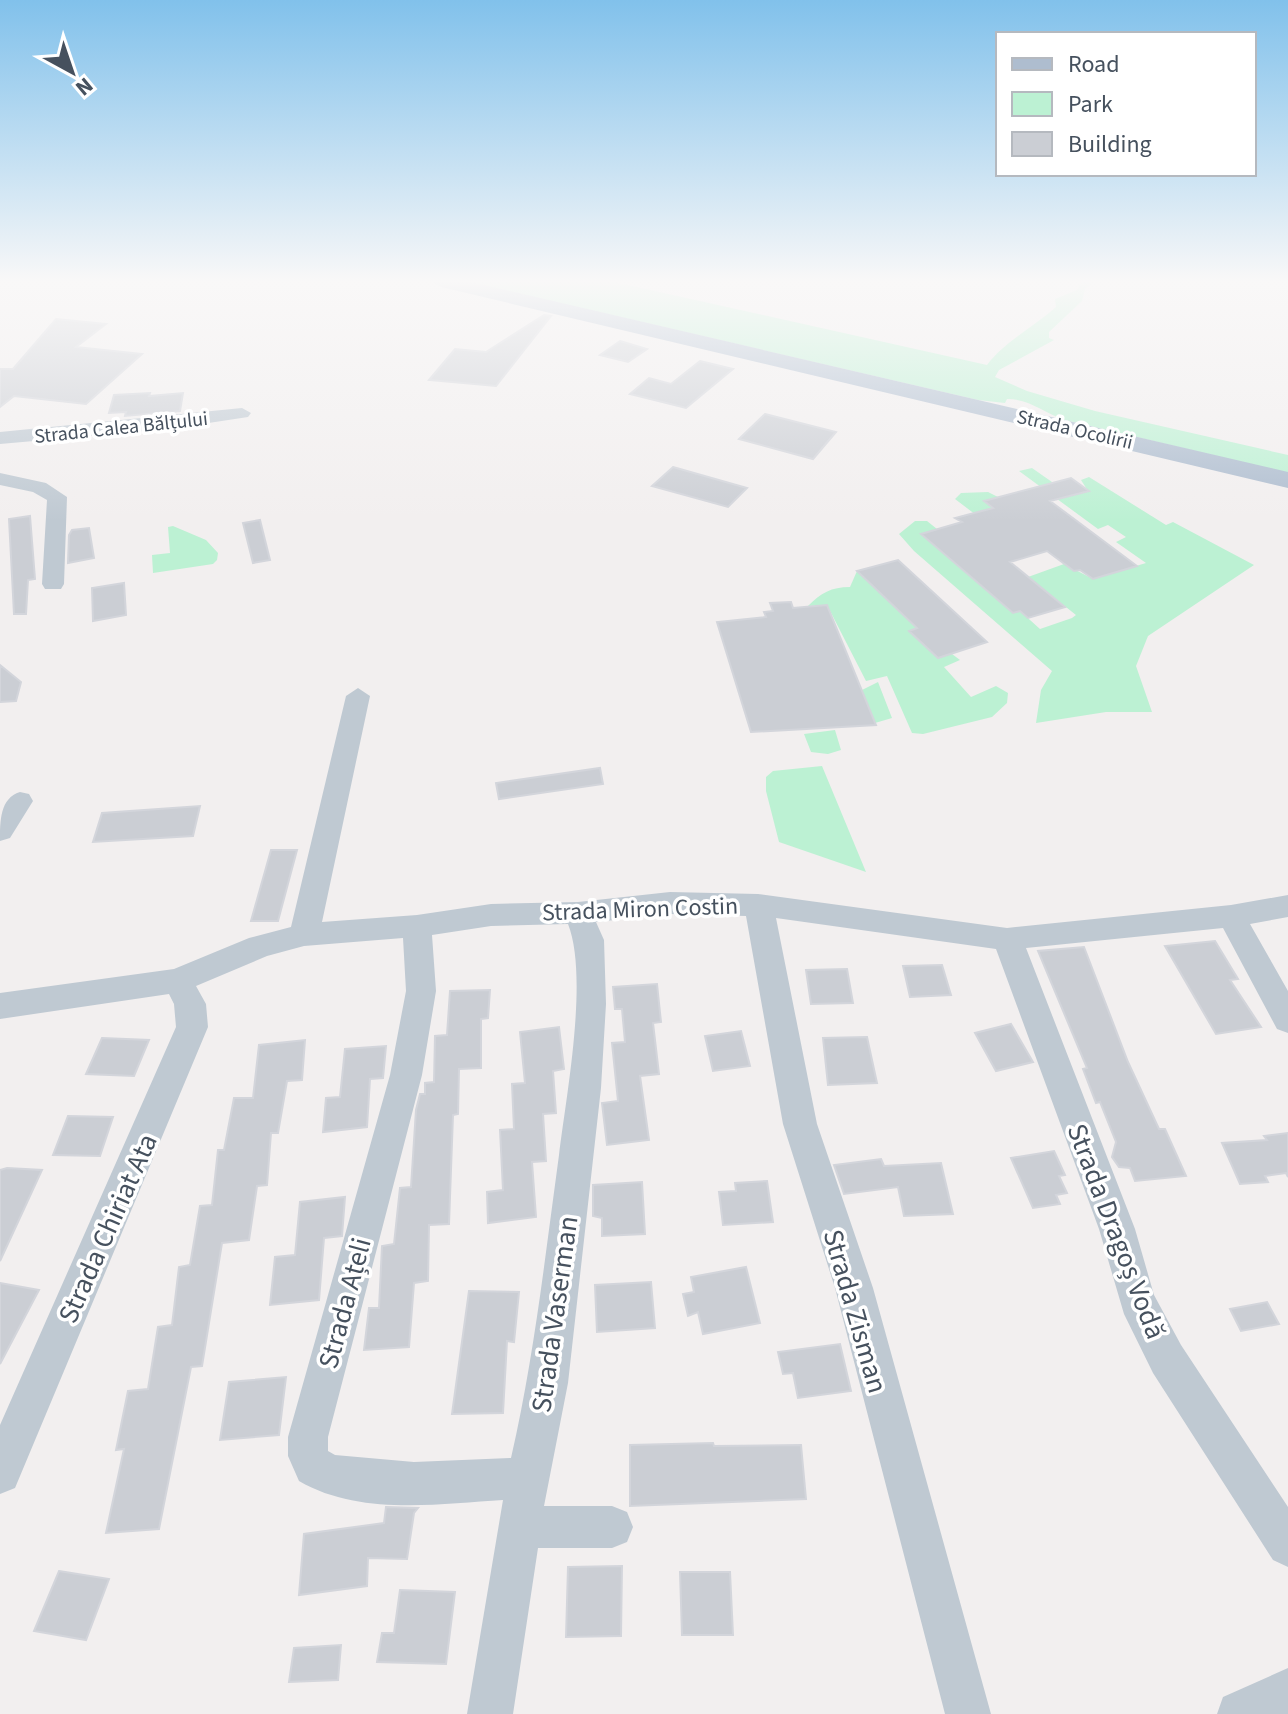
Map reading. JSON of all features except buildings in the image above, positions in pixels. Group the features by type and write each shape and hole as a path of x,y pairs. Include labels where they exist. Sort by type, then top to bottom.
{"main road":[{"name":"Strada Ocolirii","path":"781,361 1288,480"}],"street":[{"name":"Strada Calea Bălțului","path":"0,438 169,423 242,413"},
{"path":"0,479 39,487 57,497 53,584"},
{"path":"304,935 358,696"},
{"path":"0,831 20,801"},
{"name":"Strada Miron Costin","path":"0,1006 178,981 260,946 304,935 417,926 491,915 578,913 670,903 758,905 1007,939 1231,916 1288,906"},
{"name":"Strada Zisman","path":"758,905 771,956 800,1124 854,1288 968,1714"},
{"name":"Strada Vaserman","path":"490,1714 527,1478 548,1383 584,1088 590,1004 589,940 578,913"},
{"path":"1231,916 1288,1020"},
{"name":"Strada Ațeli","path":"417,926 421,991 406,1075 308,1437 308,1456 315,1468 325,1473 365,1483 527,1478"},
{"name":"Strada Dragoș Vodă","path":"1007,939 1117,1229 1137,1301 1167,1359 1288,1545"},
{"name":"Strada Chiriat Ata","path":"0,1473 192,1027 190,1004 178,981"},
{"path":"519,1527 612,1527"},
{"path":"1240,1714 1288,1691"}],"green space":[{"path":"810,361 969,361 987,365 991,361 1016,361 999,370 995,377 1027,391 1095,411 1288,455 1288,473 1065,420 1023,401 978,400"},
{"path":"1032,468 1072,496 1088,491 1081,480 1089,477 1166,525 1173,522 1254,565 1148,636 1136,666 1152,712 1106,712 1036,723 1041,690 1052,671 914,551 899,534 915,521 927,521 937,529 922,535 1013,613 1020,611 1040,629 1072,618 1076,615 1028,577 1064,564 1093,579 1146,563 1116,542 1126,537 1108,525 1098,529 1019,471"},
{"path":"988,492 998,497 985,501 1048,551 1030,556 955,499 961,493"},
{"path":"173,526 206,540 218,553 217,560 213,564 153,573 152,555 170,553 168,527"},
{"path":"857,571 917,628 910,631 938,658 952,654 960,660 944,667 971,697 996,686 1008,693 1007,703 992,717 923,734 912,733 887,676 866,681 827,605 808,606 827,592 850,587"},
{"path":"878,682 892,718 875,723 862,690"},
{"path":"835,730 841,750 828,754 811,752 804,734"},
{"path":"822,766 866,872 779,842 766,791 766,777 773,771"}]}
